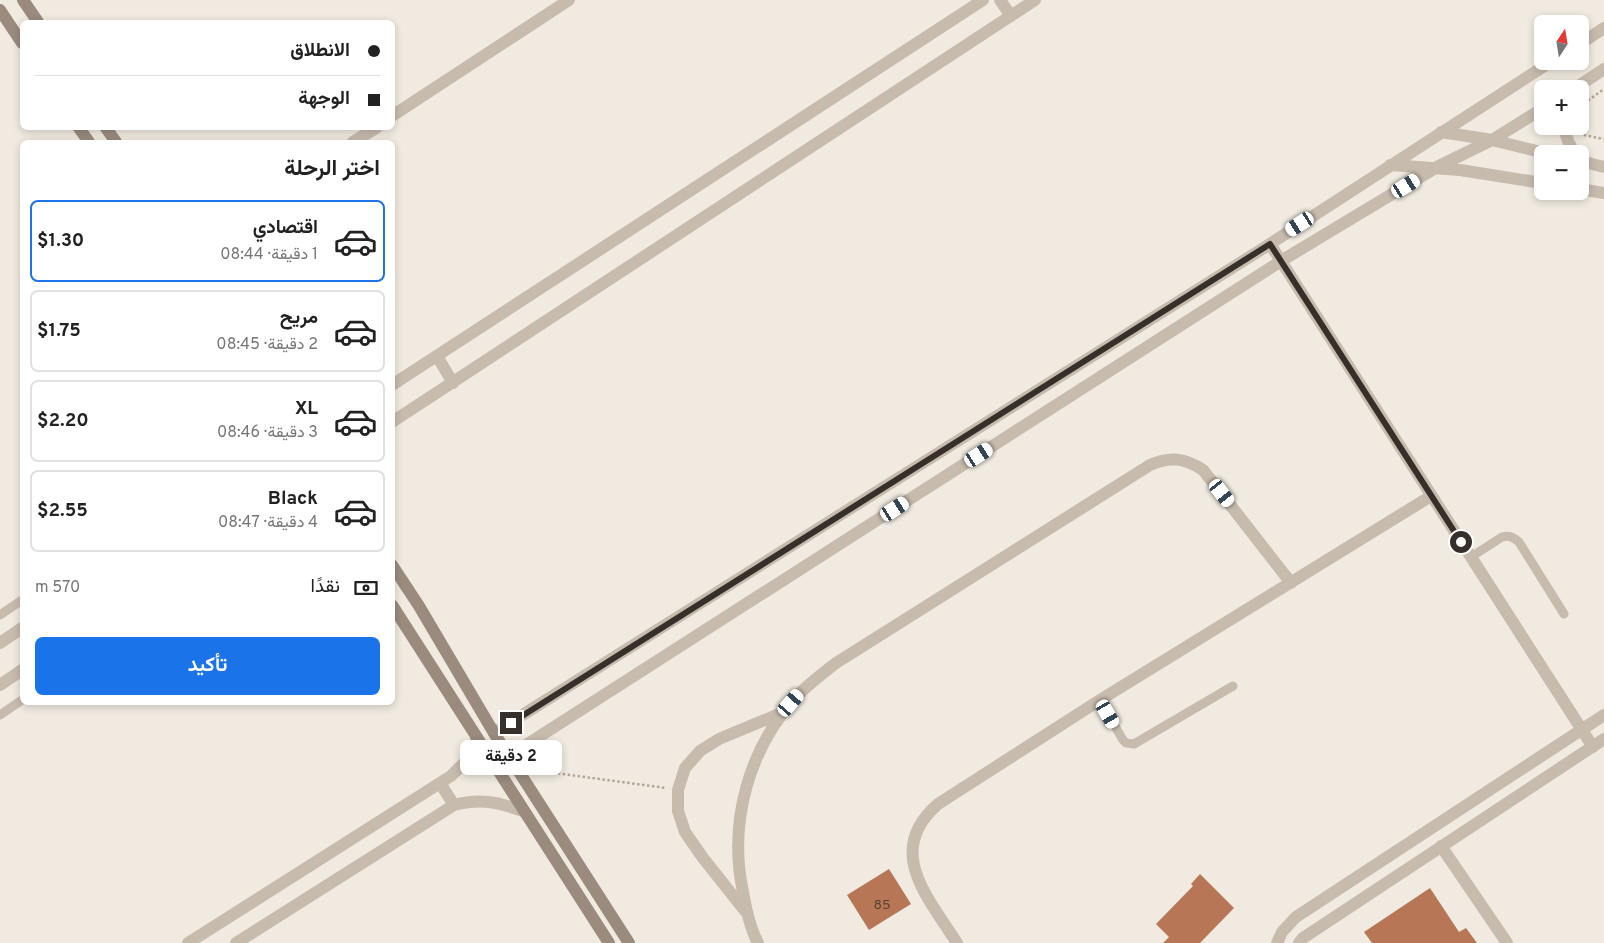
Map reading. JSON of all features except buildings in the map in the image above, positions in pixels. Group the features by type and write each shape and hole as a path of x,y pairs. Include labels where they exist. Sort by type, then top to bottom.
{"main road":[{"path":"23,0 37,20"},
{"path":"0,10 20,40"},
{"path":"395,570 419,606 512,762 630,943"},
{"path":"401,617 419,606"},
{"path":"395,609 608,943"},
{"path":"576,894 590,884"}],"street":[{"path":"395,114 568,0"},
{"path":"395,383 982,0"},
{"path":"1000,0 1011,16"},
{"path":"395,420 1035,0"},
{"path":"1589,38 1604,28"},
{"path":"1587,80 1604,68"},
{"path":"494,733 1270,244 1538,70"},
{"path":"512,762 1281,261 1438,167 1492,140 1534,114"},
{"path":"356,140 373,130"},
{"path":"1441,132 1492,140 1534,150"},
{"path":"1589,163 1604,167"},
{"path":"1390,165 1438,167 1534,182"},
{"path":"1589,190 1604,193"},
{"path":"1270,244 1593,747"},
{"path":"438,356 453,383"},
{"path":"758,943 741,883 738,860 740,815 744,793 760,750 784,712 815,679 836,664 1160,460 1183,460 1193,463 1203,470 1291,582"},
{"path":"957,943 919,884 915,873 912,850 916,834 923,819 938,804 1100,700 1432,496"},
{"path":"0,643 20,629"},
{"path":"0,685 20,671"},
{"path":"749,916 685,832 678,812 678,790 685,768 700,751 719,739 784,712"},
{"path":"1277,943 1282,932 1296,917 1604,715"},
{"path":"188,943 440,783 460,768 468,759 477,738"},
{"path":"1299,943 1303,938 1604,739"},
{"path":"440,783 454,805"},
{"path":"240,942 454,805 480,800 493,801 523,811"},
{"path":"1441,846 1507,943"}],"lane":[{"path":"1470,557 1502,537 1510,536 1515,538 1564,614"},
{"path":"0,615 20,601"},
{"path":"1100,700 1123,740 1126,743 1134,744 1233,686"},
{"path":"0,715 20,701"}],"path":[{"path":"1589,100 1604,89"},
{"path":"1583,135 1604,139"},
{"path":"512,762 678,790"}],"route":[{"path":"511,723 1270,244 1461,542"}]}
